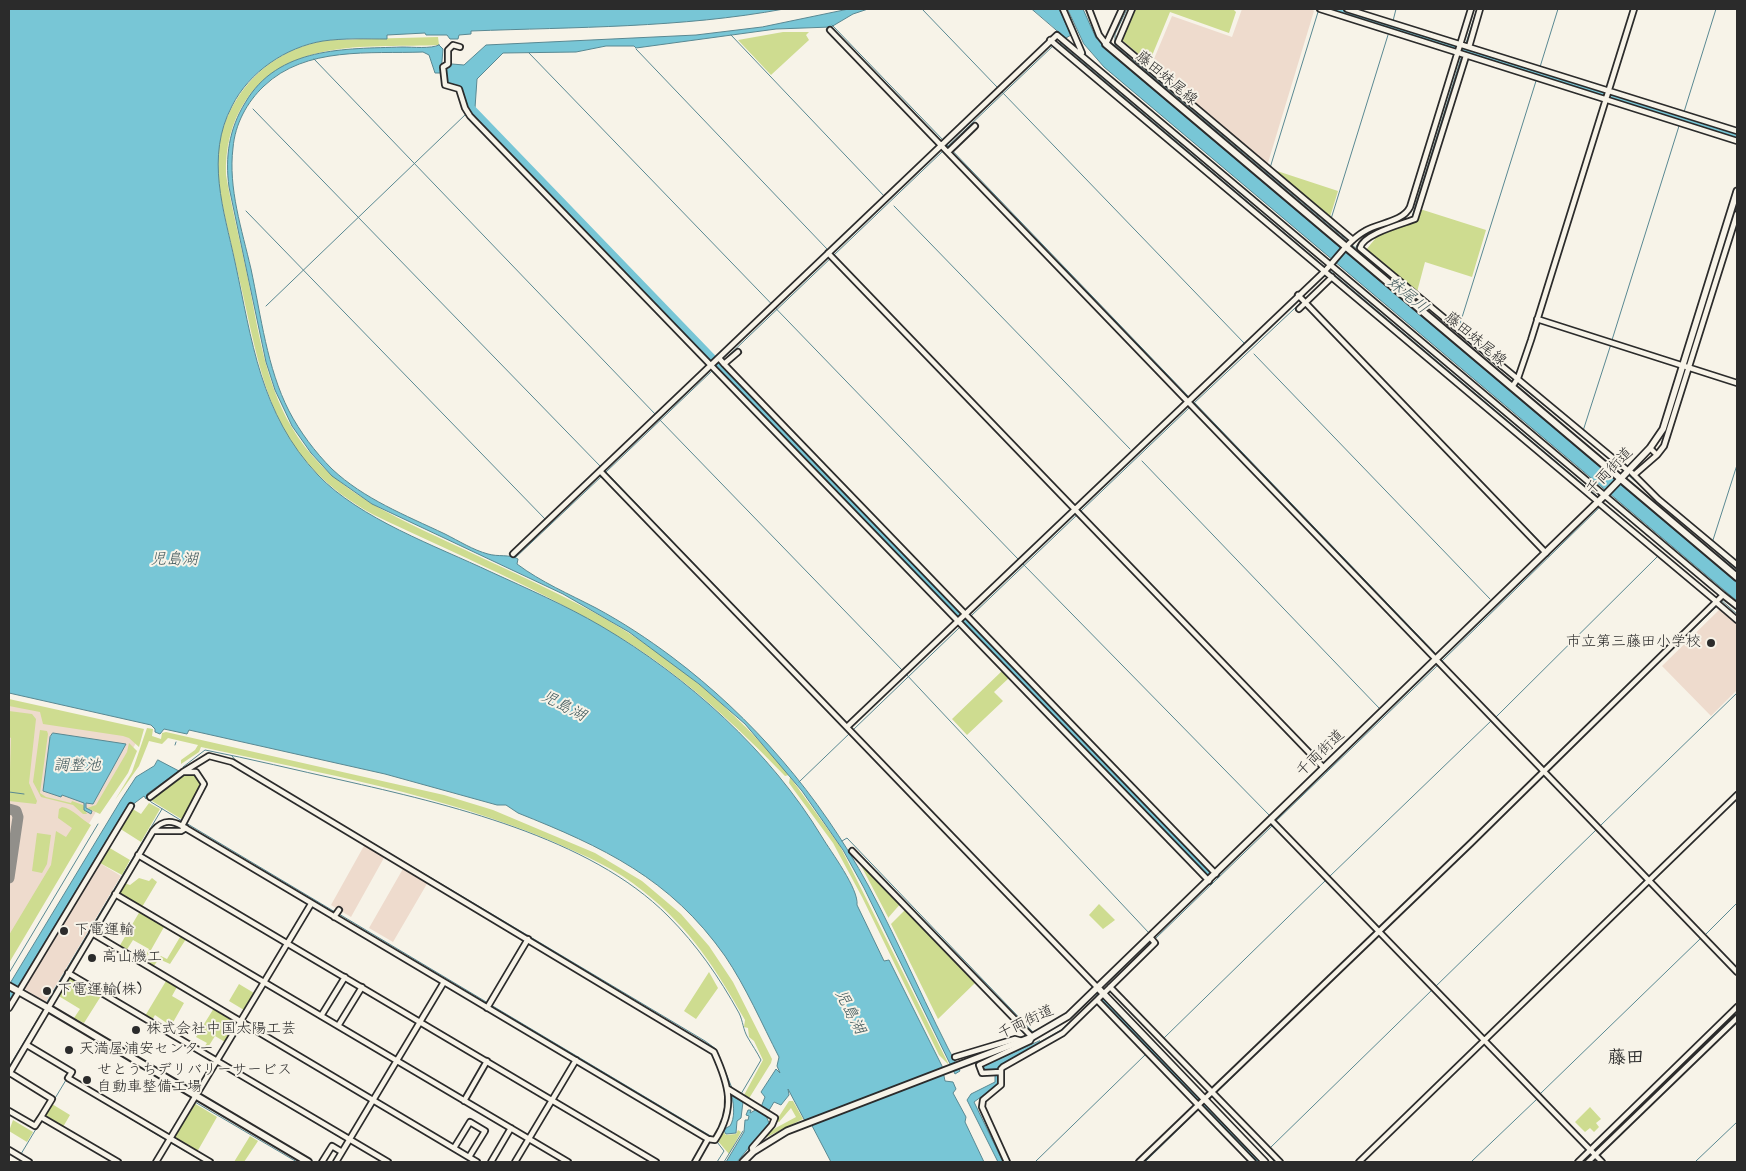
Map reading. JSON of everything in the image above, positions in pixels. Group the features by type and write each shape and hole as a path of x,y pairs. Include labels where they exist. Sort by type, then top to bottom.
{"main road":[{"name":"藤田妹尾線","path":"1106,44 1237,147 1349,245 1515,383 1621,479 1737,577"},
{"path":"48,1008 308,1162"}],"street":[{"path":"1063,9 1083,54"},
{"path":"1089,9 1099,35 1106,44 1122,9"},
{"path":"1132,9 1118,42 1237,147 1269,170 1330,221 1349,245"},
{"path":"1320,9 1389,26 1535,71 1680,118 1737,141"},
{"path":"1299,309 1328,267 1349,245 1404,215 1408,210 1428,165 1466,56 1462,48 1389,26 1347,9"},
{"path":"1471,9 1415,219 1376,230 1365,239 1360,248 1457,329 1515,383 1626,469"},
{"path":"1462,48 1480,9"},
{"path":"1515,383 1537,319 1634,9"},
{"path":"830,30 946,147 1189,399 1737,972"},
{"path":"721,361 772,306 831,255 886,198 946,147 1060,35 1328,267 1529,437 1596,500"},
{"path":"1053,41 1328,267 1332,277 1529,437 1605,495 1737,620"},
{"path":"460,47 453,45 449,48 448,64 443,68 445,85 459,90 467,113 1209,881"},
{"path":"1466,56 1535,71 1680,118 1737,131"},
{"path":"946,147 975,126"},
{"name":"千両街道","path":"743,1162 771,1139 804,1124 1032,1036 1060,1021 1153,940 1216,874 1273,823 1324,768 1439,662 1621,479 1654,453 1686,368 1737,191"},
{"path":"1737,214 1686,368 1664,446 1654,453 1633,474 1658,499 1737,565"},
{"path":"831,255 1324,768"},
{"path":"850,728 904,672 959,621 967,616 1189,399 1332,277"},
{"path":"1304,300 1546,553"},
{"path":"1537,319 1737,383"},
{"path":"513,554 603,472 657,417 713,367 738,352"},
{"path":"721,361 1216,874"},
{"path":"603,472 1098,988 1100,997 1207,1098 1280,1162"},
{"path":"1600,504 1719,601 1737,606"},
{"path":"1139,1162 1379,933 1719,601"},
{"path":"9,1111 35,1126 52,1099 9,1073 152,831 163,822 169,821 184,825 311,904 337,913 444,982 489,1005 576,1060 644,1098 708,1139 716,1139 729,1112 728,1082 714,1052 232,762 209,756 183,772 150,797"},
{"path":"152,831 181,831 204,784 196,772 183,772"},
{"path":"1359,1162 1486,1041 1737,795"},
{"path":"9,1008 131,806"},
{"path":"1273,823 1602,1162"},
{"path":"852,851 1032,1036 1030,1041 979,1065 981,1072 998,1072 1007,1063 1063,1033 1100,997 1153,940"},
{"path":"138,855 656,1162"},
{"path":"115,894 511,1128 555,1158 568,1162"},
{"path":"156,1162 311,904"},
{"path":"92,933 477,1162"},
{"path":"489,1005 528,939"},
{"path":"68,973 388,1162"},
{"path":"321,1016 345,977"},
{"path":"336,1162 444,982"},
{"path":"9,986 48,1008"},
{"path":"1110,986 1265,1162"},
{"path":"338,1026 362,987"},
{"path":"1100,997 1207,1098 1253,1162"},
{"path":"1588,1162 1593,1153 1737,1007"},
{"path":"1578,1162 1593,1153 1737,1018"},
{"path":"955,1056 1015,1039 1022,1040"},
{"path":"26,1045 72,1072 68,1078 210,1162"},
{"path":"515,1162 576,1060"},
{"path":"464,1101 487,1061"},
{"path":"998,1072 1001,1086 985,1097 981,1104 1007,1162"},
{"path":"728,1089 775,1118 774,1122 752,1148 753,1152"},
{"path":"41,1116 118,1162"},
{"path":"454,1148 470,1122 486,1131 469,1158"},
{"path":"491,1162 511,1128"},
{"path":"695,1162 708,1139"},
{"path":"322,1162 332,1146 342,1152"},
{"path":"9,1150 29,1162"}],"shaded area":[{"path":"1242,9 1312,9 1314,11 1267,166 1151,66 1172,16 1232,37"},
{"name":"市立第三藤田小学校","path":"1720,609 1737,621 1737,690 1711,716 1662,666"},
{"path":"9,700 143,731 9,961"},
{"path":"365,844 385,856 351,917 331,905"},
{"path":"98,862 121,876 46,1002 23,988"},
{"path":"404,867 428,882 393,942 369,928"}],"green space":[{"path":"1136,9 1233,9 1236,12 1229,33 1170,12 1149,63 1122,40"},
{"path":"783,32 809,32 806,35 809,40 771,75 738,40"},
{"path":"438,37 439,45 360,47 334,50 308,56 285,65 264,80 246,100 236,117 228,146 226,175 259,336 269,373 282,409 305,447 340,482 381,509 577,603 649,646 724,706 747,728 789,775 785,776 728,720 687,684 644,652 561,604 374,515 341,494 316,472 296,448 280,422 259,364 217,176 218,152 223,129 232,107 245,88 260,72 279,58 300,48 332,40"},
{"path":"1271,169 1338,191 1330,217 1329,218"},
{"path":"1420,209 1486,230 1472,277 1425,262 1417,292 1414,293 1365,251 1375,239 1373,236 1415,221"},
{"path":"1003,670 1010,677 994,692 1003,701 967,735 952,719"},
{"path":"9,699 144,729 139,747 129,738 123,736 43,724 40,712 9,706"},
{"path":"9,711 32,714 36,719 29,783 37,801 36,804 9,801 11,738 9,737"},
{"path":"147,728 153,729 152,736 161,739 162,733 166,732 444,795 493,810 595,853 642,881 681,914 709,946 733,982 772,1059 771,1063 748,1100 743,1097 763,1060 754,1041 749,1037 748,1028 744,1027 745,1020 701,950 675,920 633,883 612,870 554,842 511,825 380,786 201,747 199,752 181,764 181,760 195,750 198,745 168,738 162,744 149,741 139,766 115,800 132,772"},
{"path":"40,730 47,731 48,734 40,793 46,797 71,803 72,801 83,805 87,814 83,814 73,805 41,797 33,782"},
{"path":"129,743 137,751 128,773 100,814 87,808 96,805 127,752"},
{"path":"194,773 202,784 183,820 152,801 171,783"},
{"path":"790,777 840,846 949,1065 939,1055 862,897 833,843 789,783"},
{"path":"149,803 160,809 141,842 119,828 131,808 141,814"},
{"path":"62,807 73,812 91,825 9,963 9,935 51,865 56,831 66,837 72,828 58,818 59,809"},
{"path":"37,833 51,835 47,864 42,873 32,871"},
{"path":"108,847 130,860 122,875 98,862"},
{"path":"856,856 902,902 888,918 888,917"},
{"path":"139,878 149,881 152,878 157,882 142,907 118,893 124,883 130,885"},
{"path":"1099,904 1115,920 1103,929 1089,915"},
{"path":"907,908 976,982 938,1019 891,924"},
{"path":"140,911 186,939 170,964 159,959 153,967 143,961 149,949 133,940 126,951 119,947","holes":["164,927 180,937 167,959 161,956 156,962 147,957"]},
{"path":"709,972 718,988 696,1019 684,1011"},
{"path":"69,976 101,996 84,1023 74,1018 80,1009 57,995"},
{"path":"166,981 177,987 172,996 184,1003 171,1026 155,1015 152,1020 145,1016"},
{"path":"239,984 254,993 244,1010 229,1001"},
{"path":"214,1008 236,1022 225,1042 215,1036 205,1052 202,1050 207,1043 196,1037"},
{"path":"789,1101 793,1101 803,1119 763,1139 772,1130 796,1117 791,1108 779,1122 776,1121"},
{"path":"194,1103 217,1117 197,1152 175,1139 174,1136"},
{"path":"52,1104 70,1115 63,1127 44,1117"},
{"path":"1590,1107 1601,1119 1596,1123 1599,1127 1594,1132 1590,1128 1585,1132 1575,1122"},
{"path":"13,1120 33,1132 27,1142 9,1131"},
{"path":"722,1130 726,1135 736,1134 738,1130 741,1132 729,1154 717,1140"},
{"path":"250,1136 258,1141 244,1162 234,1162"}],"water":[{"name":"児島湖","path":"9,9 784,9 706,20 667,23 471,31 471,34 459,35 458,39 450,39 447,35 426,35 425,33 387,35 387,39 339,39 309,44 282,55 270,63 248,82 232,106 224,125 218,164 222,203 253,348 261,375 283,427 298,452 335,491 355,505 400,530 560,604 601,626 665,668 725,718 778,775 801,805 838,861 854,890 857,905 884,961 889,960 942,1066 945,1081 953,1082 956,1089 953,1093 966,1117 965,1122 984,1162 831,1162 809,1120 805,1121 788,1089 789,1095 781,1105 774,1102 768,1112 766,1110 765,1113 769,1123 737,1162 726,1162 744,1132 745,1120 748,1120 749,1116 746,1115 748,1110 751,1110 750,1113 761,1107 765,1097 761,1092 776,1069 780,1073 777,1066 779,1057 740,980 725,956 704,929 658,885 633,868 578,839 518,813 506,805 497,805 385,774 189,730 187,734 164,729 160,734 155,732 151,725 9,693"},
{"path":"849,9 868,9 853,14 831,27 776,29 636,48 634,46 606,46 576,52 503,53 477,79 475,108 471,112 468,109 461,88 446,84 446,68 452,64 464,65 486,45 696,35 762,27"},
{"path":"1032,9 1059,9 1071,35 1066,38"},
{"name":"妹尾川","path":"1068,9 1083,9 1096,38 1111,54 1737,583 1737,601 1104,67 1084,44"},
{"path":"439,45 443,49 441,73 435,73 429,55 423,52 339,55 299,64 281,73 264,86 247,106 239,122 233,148 232,178 234,194 270,360 281,394 289,411 303,434 320,456 344,480 386,506 477,550 492,555 518,559 517,564 555,588 606,613 663,650 702,681 757,732 806,789 849,852 880,908 960,1071 955,1074 864,888 843,850 802,791 745,724 699,684 629,632 563,594 372,504 332,476 311,453 292,426 275,390 266,362 229,187 228,154 235,123 245,103 259,84 275,70 294,61 314,54 336,51"},
{"name":"調整池","path":"53,733 126,744 93,804 86,803 86,808 92,811 91,814 84,810 84,803 43,791 50,737"},
{"path":"158,760 179,771 147,794 146,799 144,796 132,805 129,803 9,1001 9,985 121,800 136,777 154,766"},
{"path":"1040,1041 1041,1043 1007,1061 997,1071 1000,1083 974,1102 1003,1162 998,1162 967,1100 971,1094 995,1082 995,1074 983,1072 983,1067"},
{"path":"732,1096 743,1102 741,1118 737,1121 736,1133 726,1134 724,1131 732,1123 734,1108"}],"waterway":[{"path":"922,9 997,87"},
{"path":"1127,9 1115,34 1115,45 1349,242"},
{"path":"1336,9 1737,136"},
{"path":"1393,21 1396,9"},
{"path":"1466,43 1477,9"},
{"path":"1540,67 1558,9"},
{"path":"1617,70 1637,9"},
{"path":"1684,112 1716,9"},
{"path":"1270,168 1318,12"},
{"path":"832,25 944,141"},
{"path":"731,35 885,197"},
{"path":"1331,219 1388,35"},
{"path":"1060,43 1326,268"},
{"path":"946,148 1054,45"},
{"path":"636,49 827,249"},
{"path":"529,53 1018,559"},
{"path":"1356,247 1360,241 1373,231 1412,217 1461,58"},
{"path":"314,59 656,415"},
{"path":"1459,327 1536,81"},
{"path":"1002,92 1245,344"},
{"path":"470,102 470,107 1210,874"},
{"path":"253,109 601,467"},
{"path":"266,306 466,114"},
{"path":"1681,120 1682,116"},
{"path":"1612,340 1679,126"},
{"path":"946,144 1189,397"},
{"path":"724,360 943,151"},
{"path":"894,206 1130,449"},
{"path":"1704,311 1737,206"},
{"path":"246,211 546,520"},
{"path":"1352,245 1514,380"},
{"path":"832,253 1082,513"},
{"path":"1329,270 1598,497"},
{"path":"1193,404 1328,277"},
{"path":"1309,303 1545,547"},
{"path":"1681,385 1695,339"},
{"path":"1583,431 1611,344"},
{"path":"1254,354 1490,599"},
{"path":"606,472 713,370"},
{"path":"1517,383 1624,471"},
{"path":"1192,400 1436,654"},
{"path":"1081,511 1190,407"},
{"path":"658,418 902,670"},
{"path":"1634,472 1653,455"},
{"path":"1142,461 1379,708"},
{"path":"1713,540 1737,465"},
{"path":"604,470 847,723"},
{"path":"515,558 603,475"},
{"path":"1628,475 1737,570"},
{"path":"1602,502 1717,598"},
{"path":"1441,662 1601,506"},
{"path":"971,616 1078,514"},
{"path":"1085,516 1323,764"},
{"path":"1496,717 1658,556"},
{"path":"1022,563 1270,816"},
{"path":"1721,600 1737,614"},
{"path":"1546,772 1717,606"},
{"path":"853,730 959,628"},
{"path":"1275,822 1438,665"},
{"path":"905,673 1149,933"},
{"path":"1600,826 1737,693"},
{"path":"1329,877 1492,720"},
{"path":"850,726 1095,982"},
{"path":"799,782 850,733"},
{"path":"183,767 205,750 382,789 426,800 515,827 599,865 636,888 668,916 698,950 724,987 739,1013 746,1035 761,1060 741,1094"},
{"path":"232,756 236,761"},
{"path":"240,764 705,1041 716,1049 732,1088"},
{"path":"1516,802 1543,775"},
{"path":"9,792 24,794"},
{"path":"147,797 151,802 182,821"},
{"path":"1652,881 1737,798"},
{"path":"47,1002 162,809"},
{"path":"186,823 335,912"},
{"path":"9,973 98,824"},
{"path":"1155,939 1273,825"},
{"path":"1270,1148 1596,830"},
{"path":"842,841 847,838 1033,1032"},
{"path":"1164,1038 1326,880"},
{"path":"1362,1162 1649,884"},
{"path":"1216,1093 1423,892"},
{"path":"1706,934 1737,903"},
{"path":"339,914 488,1003"},
{"path":"93,937 170,982"},
{"path":"1540,1094 1700,939"},
{"path":"1105,989 1153,942"},
{"path":"1110,991 1209,1093"},
{"path":"1040,1042 1061,1030 1098,996"},
{"path":"1098,996 1259,1162"},
{"path":"491,1005 714,1138 724,1151 717,1162"},
{"path":"9,1067 42,1012"},
{"path":"1595,1151 1737,1013"},
{"path":"181,1042 214,1062"},
{"path":"1035,1162 1146,1054"},
{"path":"218,1065 346,1141"},
{"path":"68,1073 66,1080 166,1140"},
{"path":"54,1100 66,1080"},
{"path":"1212,1096 1275,1162"},
{"path":"1471,1162 1537,1099"},
{"path":"195,1102 297,1162"},
{"path":"1145,1162 1199,1109"},
{"path":"21,1154 42,1119"},
{"path":"1695,1162 1737,1122"},
{"path":"724,1162 743,1131"},
{"path":"171,1143 204,1162"},
{"path":"350,1143 383,1162"},
{"path":"1583,1162 1592,1154"}],"taxiway":[{"path":"9,809 16,811 18,817 9,878"}],"place":[{"name":"市立第三藤田小学校","path":"1711,643"},
{"name":"下電運輸","path":"64,931"},
{"name":"高山機工","path":"92,958"},
{"name":"下電運輸(株)","path":"47,991"},
{"name":"株式会社中国太陽工芸","path":"136,1030"},
{"name":"天満屋浦安センター","path":"69,1050"},
{"name":"せとうちデリバリーサービス 自動車整備工場","path":"87,1080"}],"district":[{"name":"藤田","path":"1626,1059"}]}
